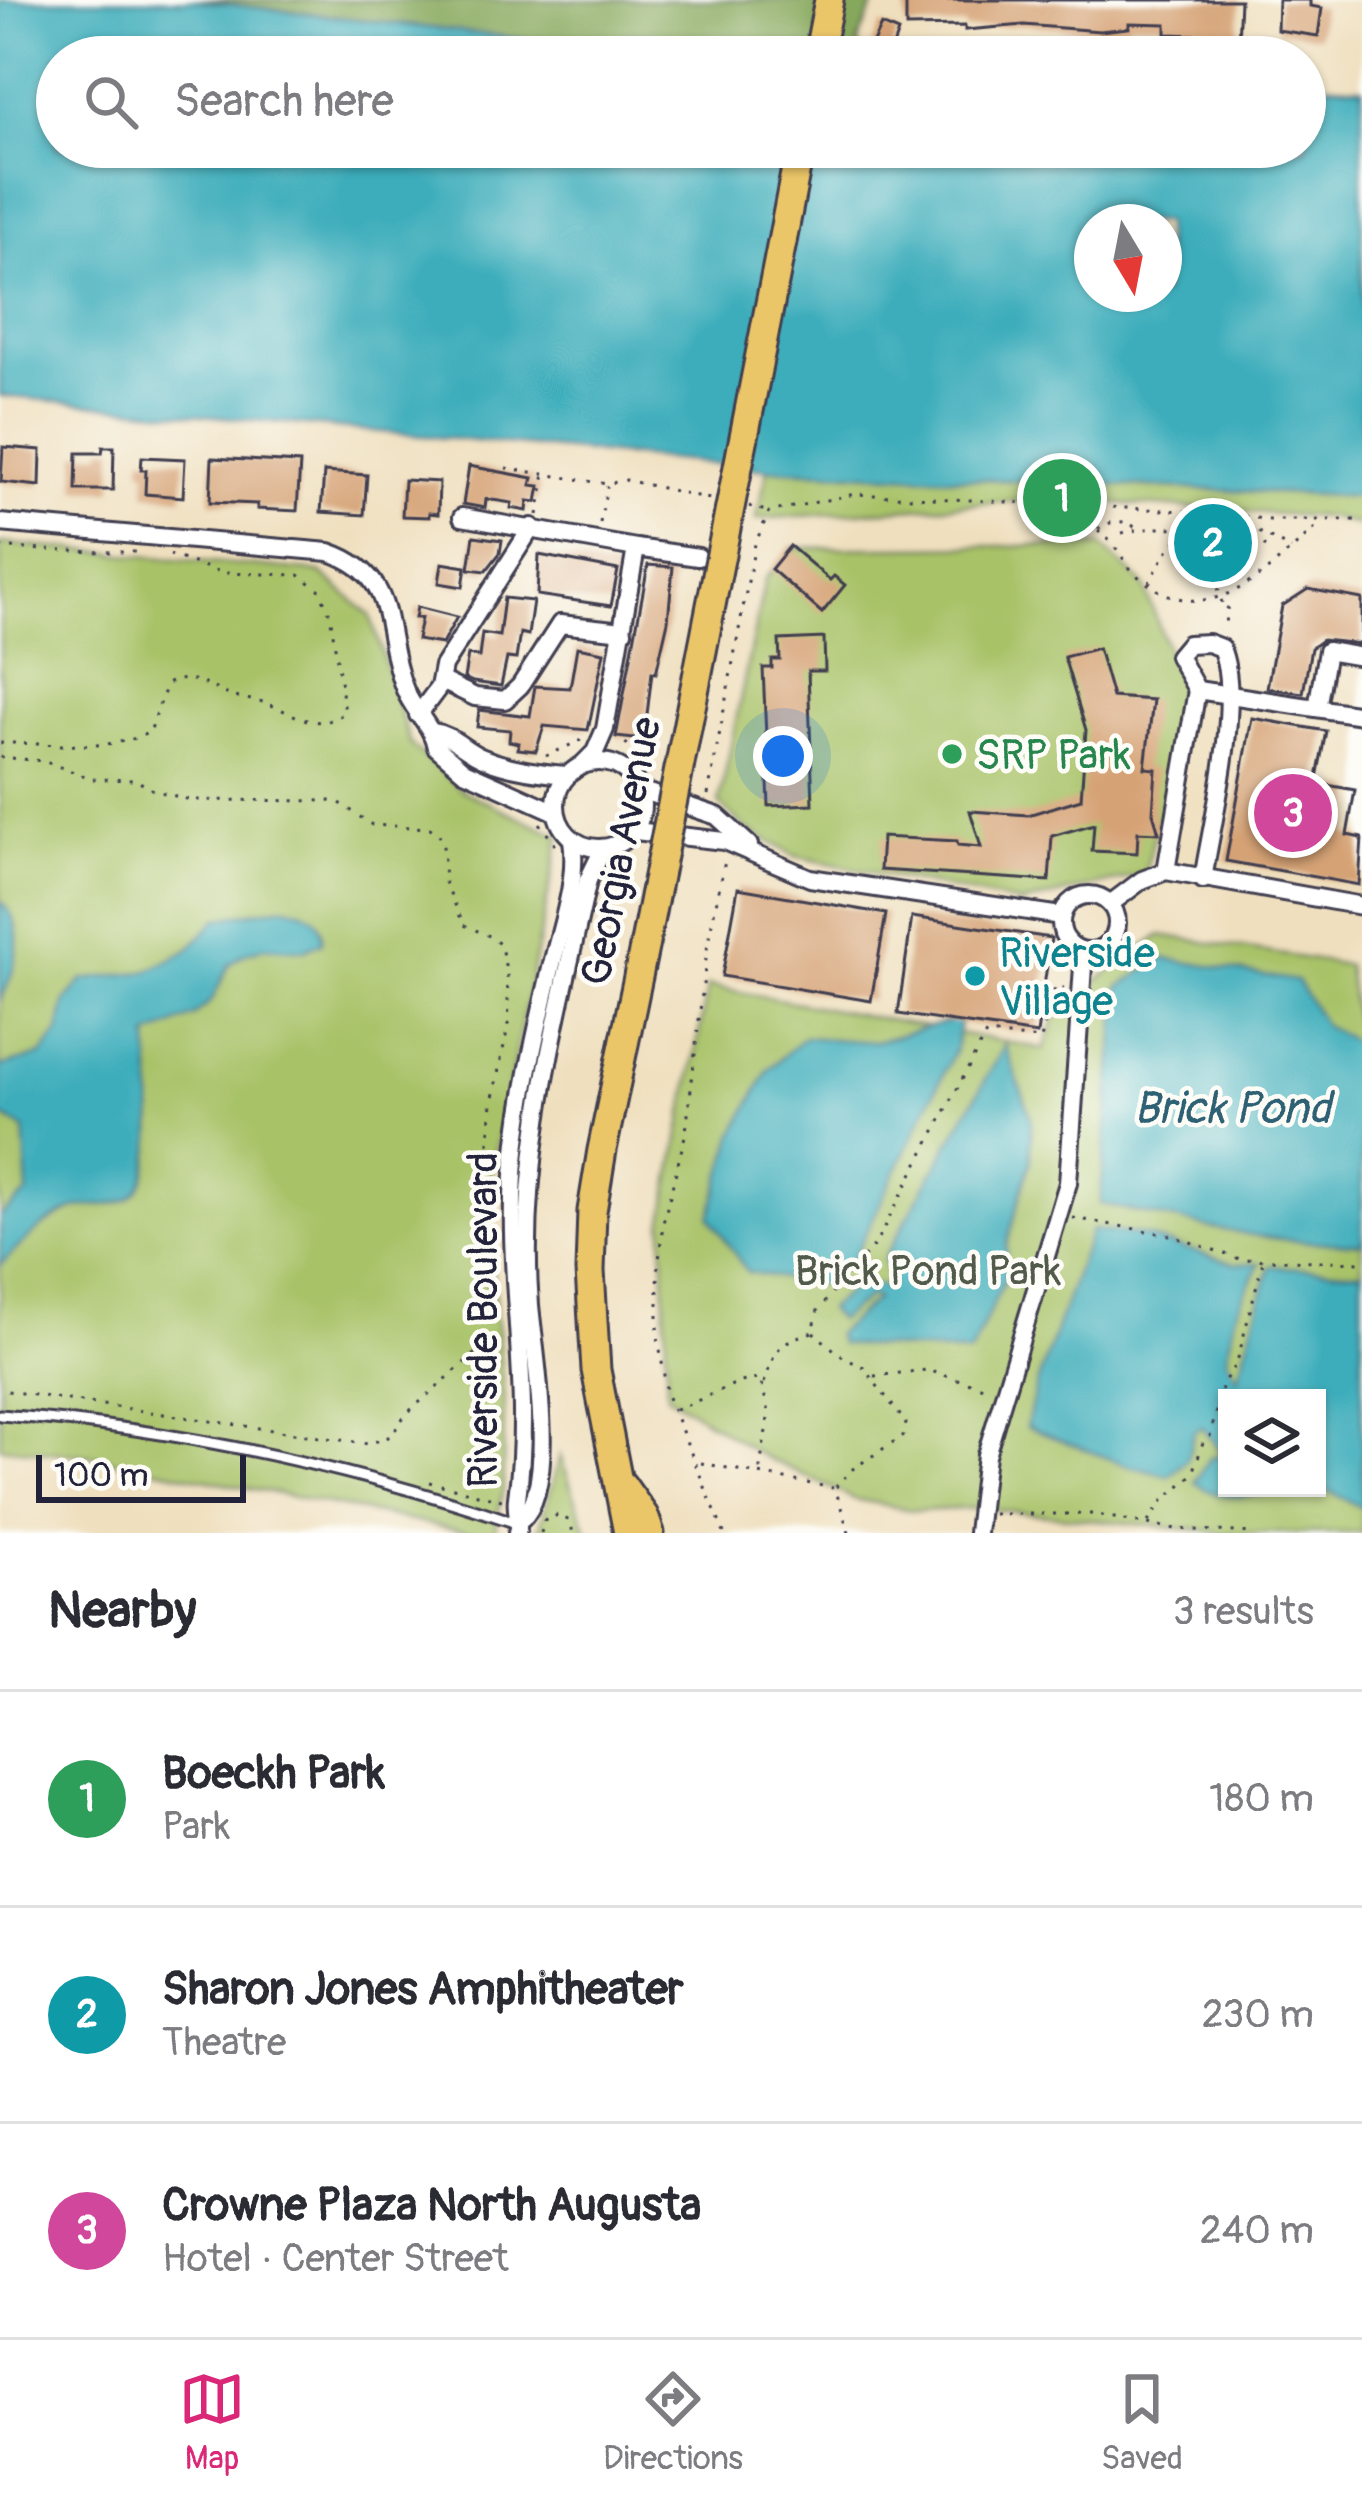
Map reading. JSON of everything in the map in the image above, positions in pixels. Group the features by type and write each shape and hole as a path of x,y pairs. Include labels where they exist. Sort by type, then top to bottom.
{"main road":[{"path":"822,36 829,0"},
{"name":"Georgia Avenue","path":"628,1533 596,1370 592,1211 796,168"},
{"name":"Georgia Avenue","path":"619,1480 650,1533"}],"street":[{"path":"461,518 534,522 636,548 698,557"},
{"path":"418,715 442,681 443,666 534,522"},
{"path":"0,523 341,556 363,570 380,590 400,677 418,715 433,732 436,746 464,771 556,812"},
{"path":"604,729 640,790 642,812 634,831 603,849 572,838 556,812 556,797 595,752 604,729 636,548"},
{"path":"442,681 476,697 505,700 520,686 560,624 623,631"},
{"path":"1166,872 1198,690 1178,656 1188,644 1208,643 1220,648 1225,657 1231,697 1203,880"},
{"path":"1317,708 1327,651 1362,657"},
{"path":"1198,690 1362,715"},
{"path":"433,732 447,734 463,748 500,763 575,770 604,762 625,770"},
{"path":"640,790 717,816 760,853"},
{"path":"634,831 702,836 760,853 810,878 1060,916"},
{"name":"Riverside Boulevard","path":"519,1526 515,1504 521,1478 523,1401 511,1254 515,1162 533,1046 573,876 572,838"},
{"name":"Riverside Boulevard","path":"519,1526 537,1486 540,1444 528,1251 535,1130 588,880 603,849"},
{"path":"1110,904 1142,880 1166,872 1362,907"},
{"path":"1099,896 1110,904 1117,917 1115,935 1102,948 1084,952 1062,935 1060,916 1071,900 1099,896"},
{"path":"976,1533 986,1455 1068,1184 1084,952"}],"lane":[{"path":"0,1415 175,1436 437,1496 519,1526"}],"path":[{"path":"506,467 607,484 626,480 715,500"},
{"path":"534,522 545,472"},
{"path":"599,528 607,484"},
{"path":"733,503 769,512 855,494 1322,522 1362,520"},
{"path":"1062,505 1062,513 1096,531 1149,585 1187,602 1220,596 1262,577 1322,522"},
{"path":"1186,511 1186,530 1214,575 1222,603 1228,604 1225,623"},
{"path":"706,812 754,544 769,512"},
{"path":"1096,531 1107,523 1126,522 1136,530"},
{"path":"1149,585 1166,553 1186,530"},
{"path":"1122,532 1227,532 1267,547"},
{"path":"1247,539 1258,532 1292,550"},
{"path":"0,547 99,554 152,552"},
{"path":"0,743 115,745 134,740 150,732 167,685 189,678 319,723 344,712 330,614 319,589 299,575 223,573 170,554"},
{"path":"0,757 43,761 94,779 136,781 190,800 337,801 372,826 430,828 439,834 445,882 464,925 494,938 501,947 509,1022 492,1102 484,1337 480,1349 405,1415 391,1436 368,1444 328,1440 235,1422 0,1390"},
{"path":"536,818 562,854 564,874 573,876"},
{"path":"724,1533 674,1410 662,1366 658,1270 663,1222 686,1132 708,943 725,859"},
{"path":"813,1332 818,1310 876,1243 986,1034 1042,1040 1055,987 1065,988"},
{"path":"1065,1217 1170,1235 1240,1258 1362,1262"},
{"path":"1148,1522 1198,1464 1223,1383 1237,1362 1263,1260"},
{"path":"813,1332 844,1358 862,1366 906,1424 904,1435 851,1470 835,1488"},
{"path":"759,1474 769,1412 763,1380 783,1341 813,1332"},
{"path":"871,1377 927,1370 989,1388"},
{"path":"674,1410 740,1380 763,1380"},
{"path":"698,1463 835,1488"},
{"path":"835,1488 849,1533"},
{"path":"992,1514 1090,1514 1176,1529 1256,1533"},
{"path":"542,1533 544,1521 558,1515 570,1521 573,1533"}],"green space":[{"path":"193,0 876,0 861,36 498,36"},
{"path":"768,469 1362,497 1362,526 1328,517 1045,499 756,519"},
{"path":"0,543 320,572 370,615 410,744 461,790 560,836 486,1199 504,1400 503,1489 495,1533 471,1533 91,1456 0,1447"},
{"name":"SRP Park","path":"1101,545 1144,585 1187,704 1145,874 1021,904 795,856 742,826 719,803 765,579 791,548"},
{"name":"Brick Pond Park","path":"1161,935 1347,965 1355,1026 1362,1030 1362,1533 1224,1533 979,1508 916,1511 854,1499 757,1453 667,1395 663,1223 708,986 1044,1049 1059,1008"},
{"path":"560,1456 588,1533 538,1533"}],"water":[{"path":"0,0 193,0 498,36 36,36 36,168 1326,168 1326,84 1362,87 1362,497 768,469 0,396"},
{"path":"0,901 14,923 17,949 0,1001"},
{"path":"283,906 316,920 322,942 304,950 264,947 246,953 229,965 212,1000 194,1016 149,1036 151,1147 140,1187 123,1202 74,1209 52,1220 0,1266 0,1216 28,1193 24,1129 0,1115 0,1067 42,1055 59,1032 65,1002 83,980 148,971 188,950 217,919"},
{"name":"Brick Pond","path":"1162,958 1297,981 1324,1025 1362,1046 1362,1243 1262,1237 1100,1204 1119,987"},
{"path":"961,1018 955,1050 855,1255 823,1285 747,1272 710,1217 734,1135 768,1070 804,1037 875,1042"},
{"name":"Brick Pond","path":"1005,1045 1031,1117 1031,1160 1006,1247 1005,1279 970,1354 840,1344 836,1334 876,1299 870,1296 838,1320 827,1309 860,1282 883,1287 889,1280 884,1259"},
{"name":"Brick Pond","path":"1091,1230 1140,1235 1236,1264 1260,1263 1235,1315 1227,1358 1238,1378 1270,1266 1362,1272 1362,1508 1326,1490 1326,1389 1218,1389 1218,1448 1202,1427 1194,1432 1187,1460 1169,1476 1026,1427"},
{"name":"Brick Pond","path":"1218,1456 1218,1494 1195,1482 1210,1458"}],"building":[{"path":"1240,0 1238,36 1166,34 1166,24 1129,23 1129,28 1100,31 1024,25 965,30 965,26 906,27 906,1"},
{"path":"1278,0 1310,0 1310,6 1322,8 1318,36 1277,30"},
{"path":"881,25 898,32 897,36 876,36"},
{"path":"3,447 41,450 40,486 1,482"},
{"path":"103,447 114,447 113,490 76,490 77,453 102,453"},
{"path":"142,457 185,459 183,497 145,494"},
{"path":"212,458 300,463 297,511 210,502"},
{"path":"469,466 533,478 531,485 540,486 537,502 528,501 527,511 486,499 485,508 463,504"},
{"path":"324,472 367,475 364,515 321,512"},
{"path":"404,480 439,482 438,514 402,516"},
{"path":"474,536 502,540 500,553 486,571 469,569"},
{"path":"790,546 830,580 834,576 845,585 822,613 771,569"},
{"path":"539,555 618,570 611,606 537,595"},
{"path":"442,563 466,567 463,587 439,583"},
{"path":"648,565 673,567 668,621 656,673 652,672 644,740 616,737"},
{"path":"1308,589 1362,599 1362,644 1322,640 1311,648 1303,693 1267,688 1282,606"},
{"path":"504,598 533,601 528,635 520,633 516,659 507,658 501,686 473,682 464,678 468,655 479,657 482,633 499,636"},
{"path":"417,607 457,617 442,644 417,640 421,618 415,618"},
{"path":"824,638 825,671 808,671 813,804 769,806 763,668 772,668 772,660 780,660 779,640"},
{"path":"577,647 604,652 588,730 544,726 536,751 518,749 519,743 509,741 510,730 477,727 479,710 530,716 535,686 570,688"},
{"path":"1098,648 1112,697 1153,700 1145,768 1156,769 1153,813 1159,833 1138,832 1137,853 1092,851 1094,824 1052,836 1049,881 880,870 882,837 981,847 970,811 1028,815 1081,799 1086,730 1064,657"},
{"path":"1252,718 1326,731 1316,783 1355,790 1347,835 1362,838 1359,885 1226,861"},
{"path":"738,888 886,914 871,1001 722,976"},
{"name":"Riverside Village","path":"912,917 1051,938 1037,1034 898,1014"}],"place":[{"name":"Boeckh Park","path":"1062,498"},
{"name":"Sharon Jones Amphitheater","path":"1213,543"},
{"name":"SRP Park","path":"952,754"},
{"name":"Crowne Plaza North Augusta","path":"1293,813"},
{"name":"Riverside Village","path":"975,976"}]}
